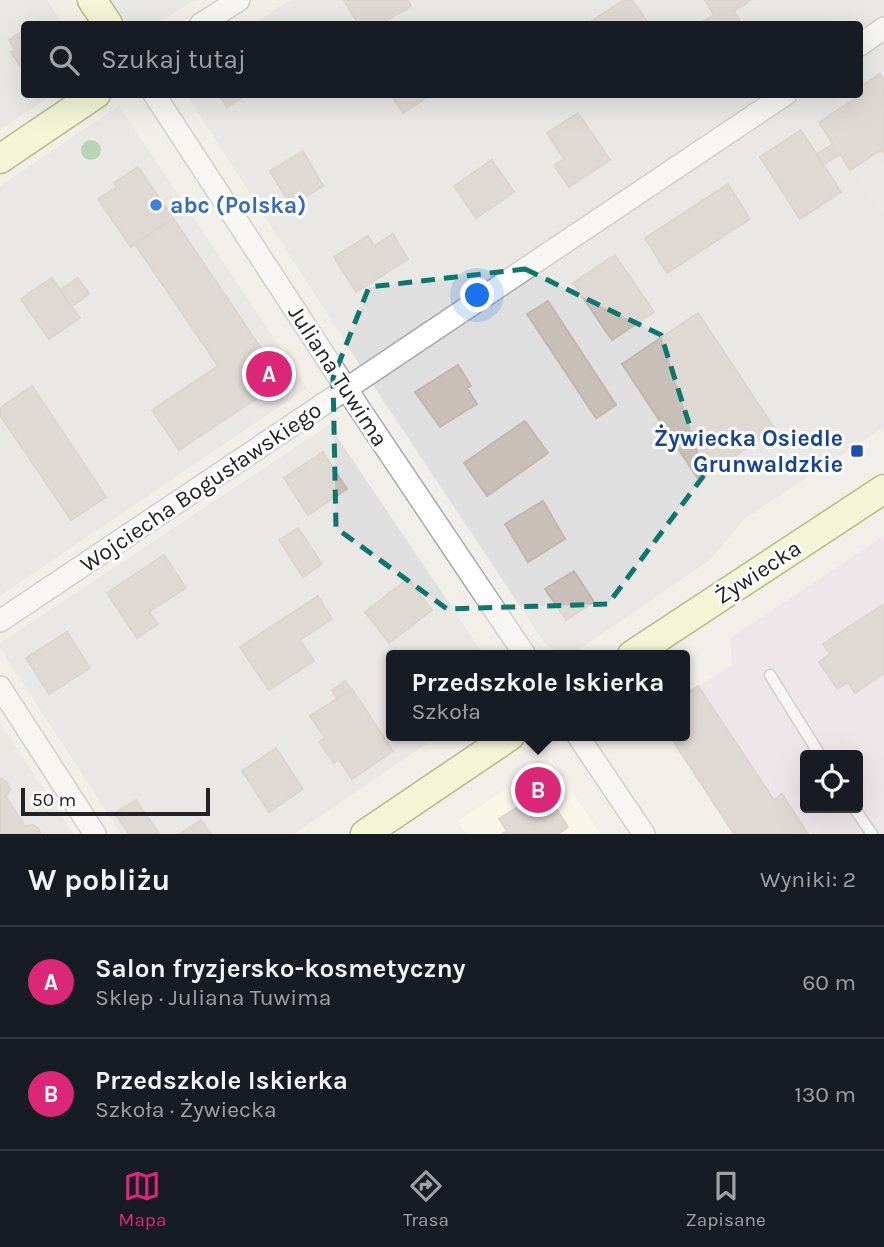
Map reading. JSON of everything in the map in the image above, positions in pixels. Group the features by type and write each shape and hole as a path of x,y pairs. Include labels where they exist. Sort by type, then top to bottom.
{"main road":[{"path":"92,0 106,21"},
{"path":"0,159 90,98"},
{"name":"Żywiecka","path":"640,650 884,489"},
{"path":"365,834 503,741"}],"street":[{"path":"206,21 239,0"},
{"path":"863,42 884,28"},
{"name":"Juliana Tuwima","path":"157,98 347,390 522,650"},
{"name":"Wojciecha Bogusławskiego","path":"0,621 780,98"},
{"path":"0,687 95,834"},
{"path":"581,741 644,834"}],"lane":[{"path":"770,675 817,750"},
{"path":"857,813 872,834"}],"highlighted area":[{"path":"525,269 661,335 705,474 608,604 447,609 336,528 333,378 369,287"}],"shaded area":[{"path":"0,0 47,0 61,21 21,21 21,98 48,98 0,130"},
{"path":"103,0 195,0 162,21 116,21"},
{"path":"290,0 884,0 884,427 744,519 710,560 578,650 555,650 545,644 365,373 189,98 863,98 863,21 258,21"},
{"path":"119,106 307,388 0,596 0,186"},
{"path":"884,165 884,217 859,181"},
{"path":"329,425 481,650 386,650 386,741 431,741 294,834 121,834 0,648 0,643"},
{"path":"884,536 884,834 734,834 673,741 690,741 690,691 732,665 730,638"},
{"path":"0,723 73,834 0,834"},
{"path":"551,759 600,834 466,834 458,821"}],"building":[{"path":"344,0 408,0 411,6 386,21 356,21"},
{"path":"624,0 632,0 647,21 592,21"},
{"path":"705,0 751,0 734,11 740,21 703,21 714,15"},
{"path":"21,32 20,66 11,52 15,50 9,40"},
{"path":"880,74 884,81 884,153 881,150 850,170 840,154 823,165 817,154 833,144 819,122 856,98 863,98 863,85"},
{"path":"221,98 241,98 227,107"},
{"path":"394,98 426,98 403,113"},
{"path":"578,113 610,160 569,187 554,165 564,159 547,133"},
{"path":"801,130 841,192 800,219 760,157"},
{"path":"303,151 323,186 291,206 270,171"},
{"path":"492,160 514,192 476,218 454,186"},
{"path":"138,167 173,218 131,247 98,199 117,187 114,183"},
{"path":"728,184 750,219 667,273 645,238"},
{"path":"173,218 283,381 179,450 152,410 218,366 135,244"},
{"path":"393,234 408,259 356,292 334,257 368,236 374,246"},
{"path":"615,255 654,312 612,340 573,283"},
{"path":"52,278 80,318 49,339 21,299"},
{"path":"78,278 89,294 72,306 60,290"},
{"path":"548,301 616,405 596,418 527,314"},
{"path":"698,313 775,429 699,480 622,364"},
{"path":"458,365 471,386 467,388 477,404 440,427 415,392"},
{"path":"32,386 106,497 71,520 0,415 0,408"},
{"path":"525,421 548,453 487,496 464,463"},
{"path":"323,452 347,489 308,515 284,478"},
{"path":"543,501 565,539 528,562 505,524"},
{"path":"298,528 322,564 303,577 279,540"},
{"path":"164,555 186,588 149,612 158,624 137,638 107,593"},
{"path":"574,571 594,602 566,620 545,589"},
{"path":"408,579 432,610 389,643 365,612"},
{"path":"318,596 332,619 300,640 314,661 269,690 240,647"},
{"path":"884,604 884,673 855,693 848,682 837,689 819,662 830,654 823,644"},
{"path":"67,632 90,668 49,694 26,658"},
{"path":"345,681 351,690 337,699 332,690"},
{"path":"698,686 774,800 782,794 808,834 734,834 673,741 690,741 690,691"},
{"path":"352,689 393,751 352,779 339,760 334,763 319,742 325,738 310,716"},
{"path":"276,748 303,789 269,812 242,771"},
{"path":"0,778 7,782 10,790 6,797 25,826 33,825 39,829 40,834 0,834"},
{"path":"544,790 568,827 558,834 502,834 507,831 499,819"},
{"path":"136,800 159,834 129,834 115,813"},
{"path":"201,820 211,834 180,834"}],"place":[{"name":"abc (Polska)","path":"156,205"},
{"name":"Salon fryzjersko-kosmetyczny","path":"269,374"},
{"name":"Żywiecka Osiedle Grunwaldzkie","path":"857,451"},
{"name":"Przedszkole Iskierka","path":"538,790"}]}
